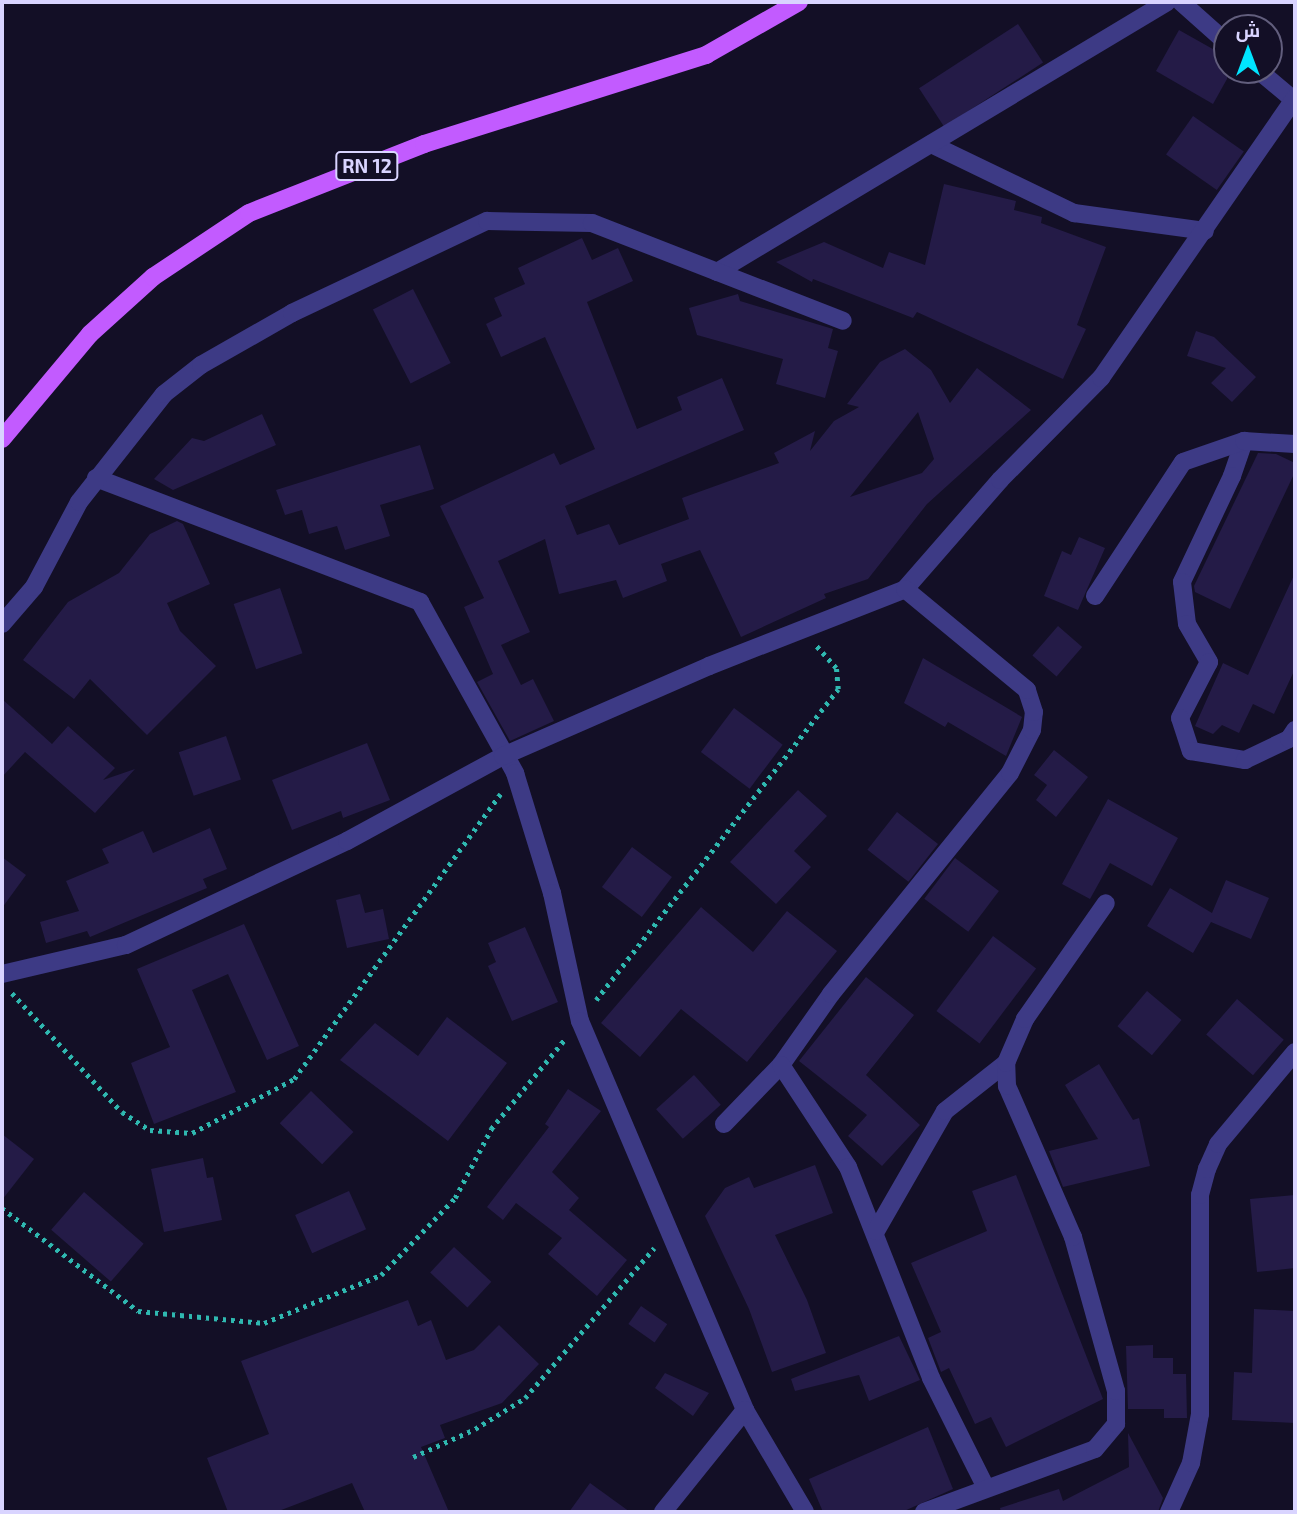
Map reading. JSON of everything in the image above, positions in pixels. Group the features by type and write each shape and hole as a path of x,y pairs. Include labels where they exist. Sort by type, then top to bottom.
{"main road":[{"name":"RN 12","path":"2,439 99,326 153,277 249,213 424,144 706,55 799,2"}],"street":[{"path":"716,271 1167,2"},
{"path":"1181,2 1213,31"},
{"path":"2,974 126,945 346,841 503,756 709,666 803,632 905,589 1000,480 1101,378 1295,100 1275,84"},
{"path":"931,145 1074,213 1205,231"},
{"path":"2,624 34,587 96,478 164,394 201,365 397,260 487,221 592,223 843,321"},
{"path":"1095,596 1184,462 1244,441 1295,444"},
{"path":"1244,441 1182,582 1187,624 1209,662 1180,718 1191,751 1245,760 1289,739 1295,730"},
{"path":"96,478 420,602 503,756 515,773 552,893 580,1021 745,1410 805,1512"},
{"path":"724,1124 781,1065 831,994 1010,773 1032,730 1034,712 1027,690 905,589"},
{"path":"924,1512 1095,1450 1108,1438 1119,1408 1073,1237 1007,1086 1006,1063 1025,1019 1106,903"},
{"path":"1169,1512 1191,1463 1200,1414 1200,1195 1206,1169 1218,1144 1295,1052"},
{"path":"876,1231 944,1111 1006,1063"},
{"path":"781,1065 848,1167 876,1231 931,1378 986,1488"},
{"path":"663,1512 745,1410"}],"path":[{"path":"2,1208 138,1311 264,1323 381,1275 454,1198 491,1129 580,1021 838,689 836,668 803,632"},
{"path":"2,974 15,999 122,1112 150,1130 192,1133 294,1079 515,773"},
{"path":"413,1457 475,1429 525,1398 669,1231"}],"building":[{"path":"1018,24 1043,63 944,127 919,88"},
{"path":"1179,30 1213,49 1213,84 1224,84 1213,104 1156,71"},
{"path":"1193,116 1244,152 1217,190 1166,155"},
{"path":"944,184 1016,201 1014,210 1042,217 1041,223 1106,247 1077,325 1086,329 1063,379 917,312 913,318 813,279 812,282 776,262 824,242 883,268 889,252 925,265"},
{"path":"582,238 592,260 618,248 633,281 587,302 637,429 682,410 677,397 722,378 744,430 565,506 577,535 609,524 619,545 689,519 682,498 779,463 774,453 815,431 810,451 834,421 859,407 847,404 880,362 905,349 931,370 950,403 977,368 1031,410 927,504 868,579 824,594 826,598 741,637 700,550 661,564 667,581 623,598 616,580 559,594 545,539 498,561 530,632 501,645 521,685 533,679 554,721 510,741 477,682 493,674 464,607 484,598 440,506 554,453 560,465 595,449 545,337 501,357 486,324 502,316 494,298 525,284 518,268","holes":["918,412 934,459 922,473 850,497"]},
{"path":"413,289 451,363 411,383 373,309"},
{"path":"738,294 740,301 833,329 828,348 838,351 825,398 776,384 783,359 697,335 689,308"},
{"path":"1196,331 1214,337 1256,377 1232,402 1211,383 1226,368 1187,356"},
{"path":"262,414 276,445 173,490 154,479 192,438 204,441"},
{"path":"420,445 434,489 380,505 390,536 345,550 337,526 309,534 302,510 285,515 276,490"},
{"path":"1258,453 1276,454 1295,463 1295,472 1230,609 1195,592 1194,586"},
{"path":"177,521 183,524 210,584 167,603 180,631 216,666 147,735 90,679 74,699 23,660 68,602 119,573 150,534"},
{"path":"1079,537 1105,548 1078,610 1044,596 1062,551 1071,555"},
{"path":"1295,573 1295,669 1274,714 1253,704 1239,733 1222,725 1213,734 1195,726 1223,663 1248,675"},
{"path":"280,588 302,653 256,669 234,604"},
{"path":"1058,626 1082,647 1057,676 1032,655"},
{"path":"923,658 1022,717 1006,756 948,722 945,727 904,703"},
{"path":"2,699 52,744 68,726 115,768 103,780 135,769 95,813 25,752 2,777"},
{"path":"734,708 783,745 750,789 701,752"},
{"path":"226,736 241,779 194,796 179,752"},
{"path":"367,743 390,800 343,818 341,811 292,830 272,780"},
{"path":"1054,750 1088,777 1056,817 1036,800 1047,785 1034,775"},
{"path":"798,790 827,816 794,851 811,867 776,904 730,862"},
{"path":"1108,799 1178,838 1152,886 1110,863 1090,899 1062,884"},
{"path":"897,812 938,844 908,882 867,850"},
{"path":"210,828 227,869 203,879 207,888 90,937 87,931 46,943 40,922 79,911 66,881 109,863 102,849 143,831 153,853"},
{"path":"632,847 672,877 642,917 602,887"},
{"path":"2,857 26,875 2,908"},
{"path":"955,858 999,891 968,932 924,899"},
{"path":"1226,880 1269,898 1251,939 1211,922 1193,953 1147,926 1170,888 1212,913"},
{"path":"360,894 365,913 383,909 389,939 347,948 336,900"},
{"path":"701,907 753,952 787,911 837,951 747,1062 681,1009 640,1057 601,1023"},
{"path":"244,924 299,1046 267,1060 228,974 192,990 236,1092 154,1124 131,1063 170,1047 137,969"},
{"path":"525,927 558,1002 512,1021 488,966 496,962 488,943"},
{"path":"993,936 1036,968 980,1044 936,1011"},
{"path":"866,977 914,1015 866,1075 920,1125 882,1166 848,1136 867,1115 799,1061"},
{"path":"1147,991 1181,1020 1152,1055 1117,1026"},
{"path":"1237,999 1284,1040 1253,1075 1206,1034"},
{"path":"447,1017 507,1063 448,1141 340,1060 375,1023 418,1056"},
{"path":"1099,1064 1133,1120 1139,1118 1150,1166 1063,1187 1049,1151 1098,1139 1065,1085"},
{"path":"694,1075 721,1105 683,1139 656,1109"},
{"path":"568,1089 601,1111 552,1172 579,1198 569,1210 627,1260 597,1296 548,1254 562,1238 516,1203 503,1220 487,1207 549,1127 545,1124"},
{"path":"311,1091 353,1132 322,1164 280,1123"},
{"path":"2,1134 34,1159 2,1200"},
{"path":"203,1158 207,1178 213,1177 222,1220 164,1232 151,1169"},
{"path":"815,1165 833,1213 775,1235 807,1300 826,1353 772,1372 749,1309 705,1216 725,1188 749,1177 754,1188"},
{"path":"1016,1175 1103,1399 1006,1447 991,1417 975,1424 949,1368 941,1372 928,1338 941,1332 911,1263 987,1231 972,1191"},
{"path":"349,1191 366,1229 312,1253 295,1215"},
{"path":"84,1192 144,1244 111,1282 51,1230"},
{"path":"1295,1195 1295,1268 1257,1272 1250,1199"},
{"path":"454,1247 491,1282 467,1307 430,1273"},
{"path":"408,1300 418,1326 431,1320 446,1360 474,1350 499,1325 539,1364 502,1403 440,1425 445,1438 421,1447 449,1512 365,1512 352,1483 276,1512 228,1512 207,1458 269,1434 241,1361"},
{"path":"641,1306 667,1324 655,1342 628,1324"},
{"path":"1254,1309 1295,1311 1295,1423 1232,1420 1234,1372 1252,1373"},
{"path":"899,1336 920,1380 869,1401 859,1375 795,1391 791,1379"},
{"path":"1153,1345 1153,1358 1173,1358 1173,1374 1186,1374 1187,1418 1164,1418 1164,1409 1128,1409 1126,1346"},
{"path":"665,1373 709,1393 693,1416 655,1388"},
{"path":"928,1427 953,1489 902,1512 823,1512 809,1479"},
{"path":"1128,1433 1163,1498 1158,1512 1001,1512 1000,1508 1059,1489 1063,1501 1129,1467"},
{"path":"590,1483 630,1512 569,1512"}]}
